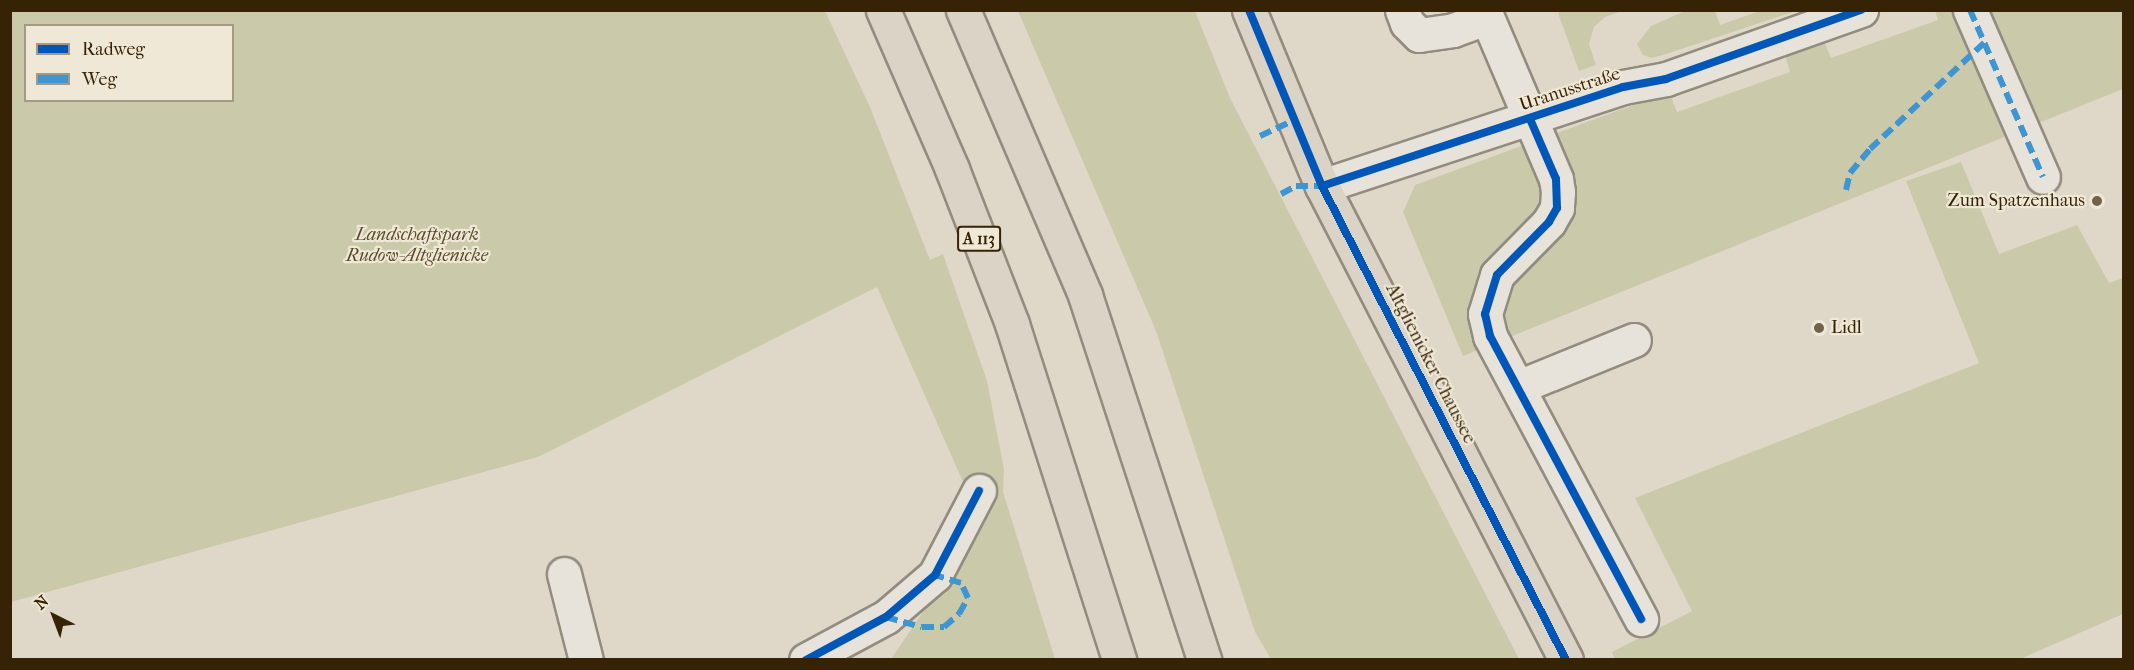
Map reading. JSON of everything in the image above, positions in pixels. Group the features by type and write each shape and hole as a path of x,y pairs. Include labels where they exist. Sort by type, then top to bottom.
{"main road":[{"name":"A 113","path":"883,10 952,169 1012,324 1119,660"},
{"path":"963,10 1085,295 1204,660"},
{"name":"Altglienicker Chaussee","path":"1249,10 1322,186 1566,660"}],"street":[{"path":"1402,10 1407,23 1419,35 1452,30 1485,14 1557,179 1557,208 1549,222 1497,275 1485,314 1490,336 1641,619"},
{"name":"Uranusstraße","path":"1322,186 1623,87 1666,79 1861,10"},
{"path":"1970,10 2043,177"},
{"path":"1518,387 1634,340"},
{"path":"806,660 886,617 935,574 979,491"},
{"path":"564,574 586,660"}],"green space":[{"name":"Landschaftspark Rudow-Altglienicke","path":"11,11 825,11 870,107 930,260 943,254 987,381 1004,469 1003,492 1055,659 891,659 982,525 877,287 538,457 11,602"},
{"path":"1018,11 1195,11 1230,98 1519,659 1271,659 1255,632 1156,331"},
{"path":"1561,11 1622,11 1605,17 1594,27 1589,44 1596,65 1579,71 1558,13"},
{"path":"1685,11 1715,11 1720,25 1760,11 1796,11 1663,55 1652,58 1643,55 1637,44 1651,26"},
{"path":"1935,11 2123,11 2123,89 1463,356 1403,212 1415,185 1669,92 1677,112 1790,72 1784,52 1823,38 1831,58 1938,20"},
{"path":"1961,162 1999,254 2077,225 2109,283 2123,278 2123,614 2020,659 1615,660 1612,652 1692,611 1635,498 1979,363 1906,181"}],"marked path":[{"path":"1970,10 2043,177"},
{"path":"1846,190 1850,173 1870,149 1984,43"},
{"path":"1260,136 1295,120"},
{"path":"1281,194 1296,186 1322,186"},
{"path":"886,617 922,627 944,627 959,614 968,598 961,583 935,575"}],"cycle path":[{"path":"1249,10 1322,186 1566,660"},
{"path":"1322,186 1623,87 1666,79 1861,10"},
{"path":"1530,119 1556,179 1557,208 1549,222 1497,275 1485,314 1490,336 1641,619"},
{"path":"806,660 886,617 935,575 979,491"}],"place":[{"name":"Zum Spatzenhaus","path":"2097,201"},
{"name":"Lidl","path":"1819,328"}]}
